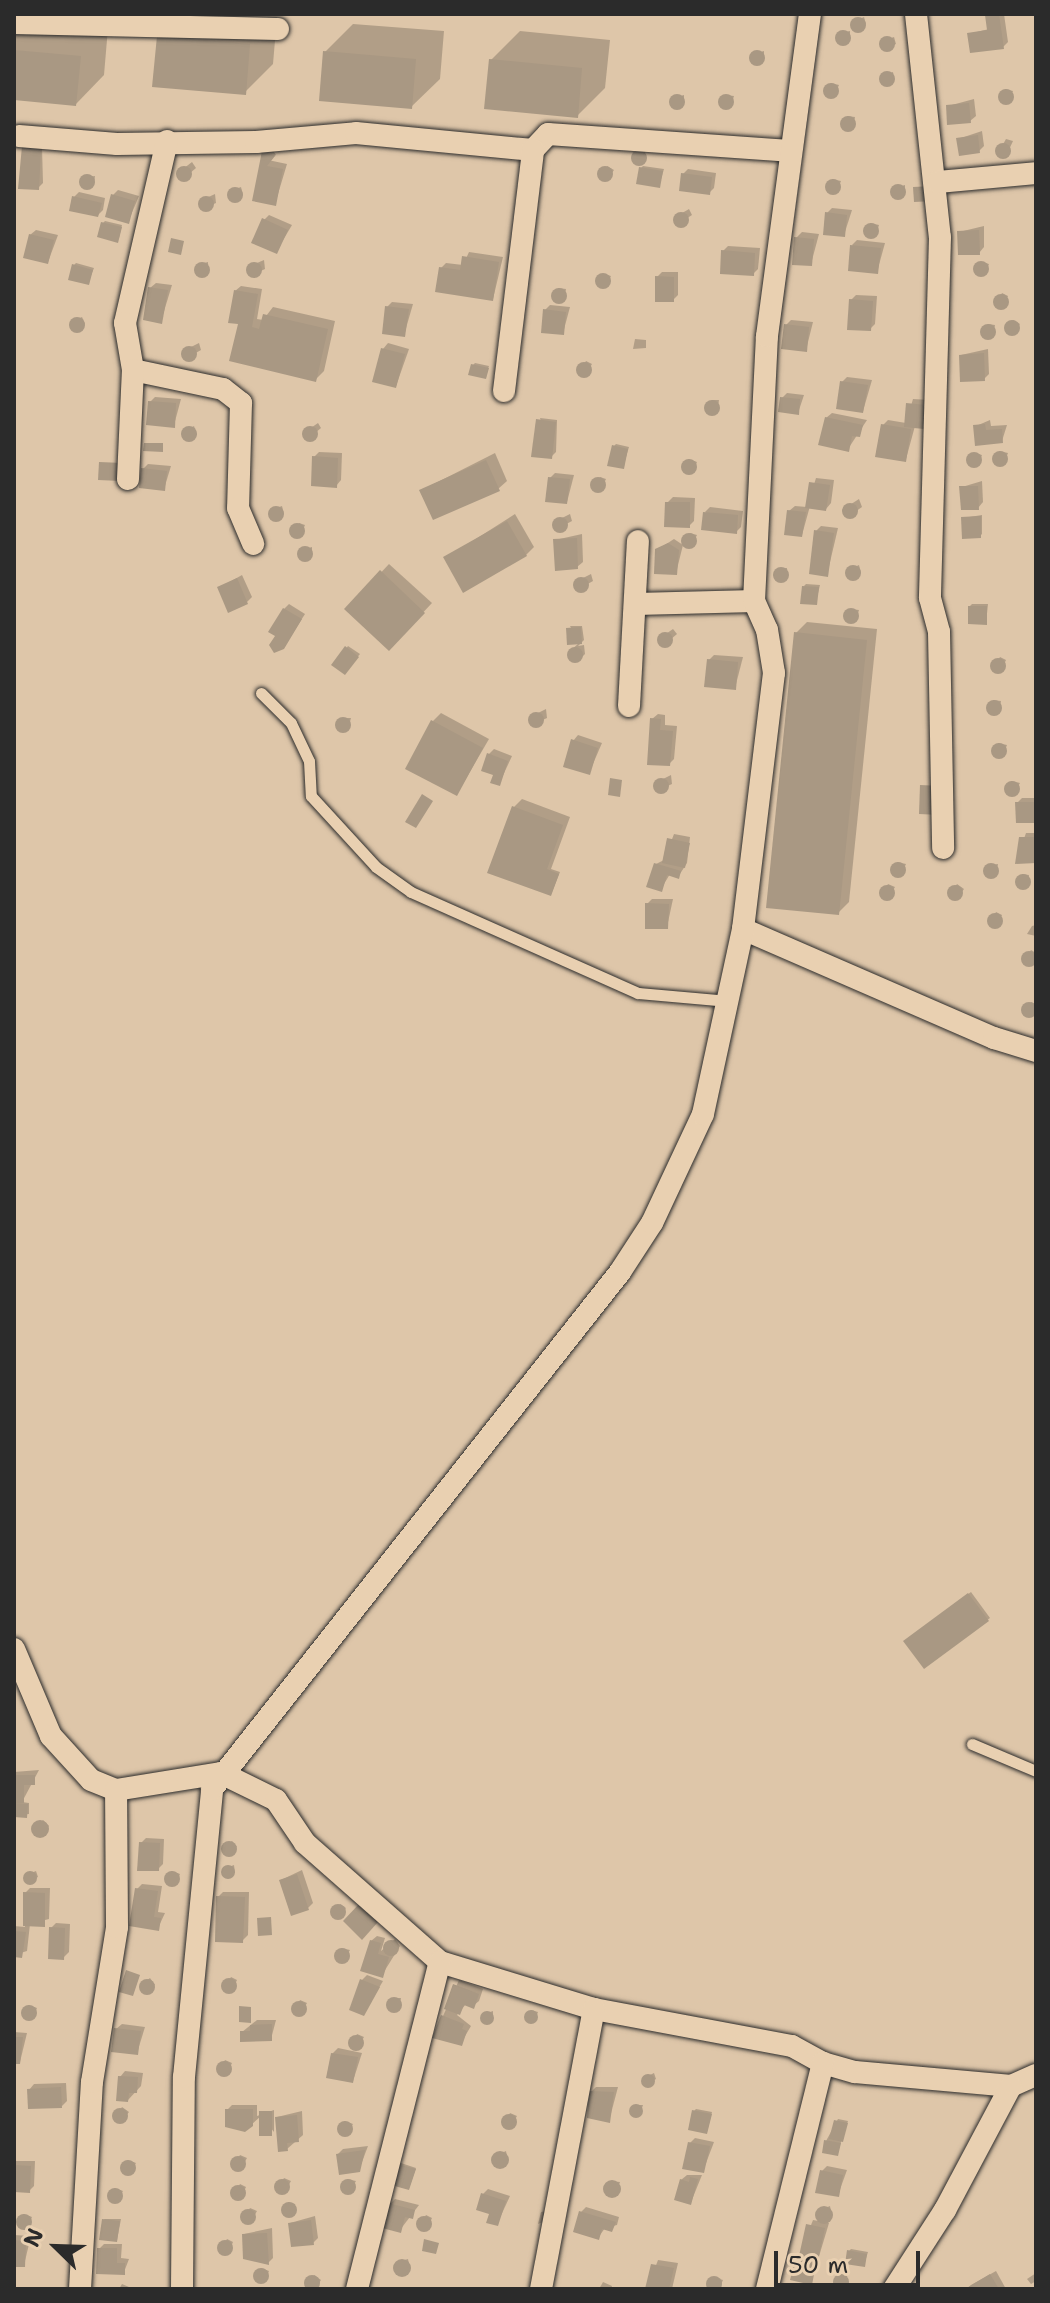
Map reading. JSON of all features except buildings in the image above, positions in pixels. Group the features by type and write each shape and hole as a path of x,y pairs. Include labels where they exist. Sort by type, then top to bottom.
{"street":[{"path":"182,2289 184,2077 212,1789 221,1773 620,1272 652,1223 703,1114 730,1002 743,929 774,673 767,630 754,601 767,336 789,151 810,14"},
{"path":"916,14 938,182 930,598 939,632 943,848"},
{"path":"14,23 278,29"},
{"path":"19,136 117,144 256,142 356,133 533,150"},
{"path":"504,391 533,150 548,134 789,151"},
{"path":"128,479 133,370 125,323 167,141"},
{"path":"938,182 1036,173"},
{"path":"133,370 223,389 241,403 238,508 253,544"},
{"path":"629,706 637,604 638,541"},
{"path":"637,604 754,601"},
{"path":"743,929 994,1038 1036,1051"},
{"path":"14,1649 51,1736 91,1780 116,1790 221,1773 276,1800 305,1843 440,1962 594,2009 792,2046 823,2063 922,2081 1011,2086 1036,2075"},
{"path":"80,2289 92,2082 117,1927 116,1790"},
{"path":"357,2289 440,1962"},
{"path":"541,2289 594,2009"},
{"path":"767,2289 823,2063"},
{"path":"894,2289 945,2210 1011,2086"}],"lane":[{"path":"261,693 291,723 309,761 311,796 376,867 411,892 638,993 730,1002"},
{"path":"972,1744 1036,1771"}]}
